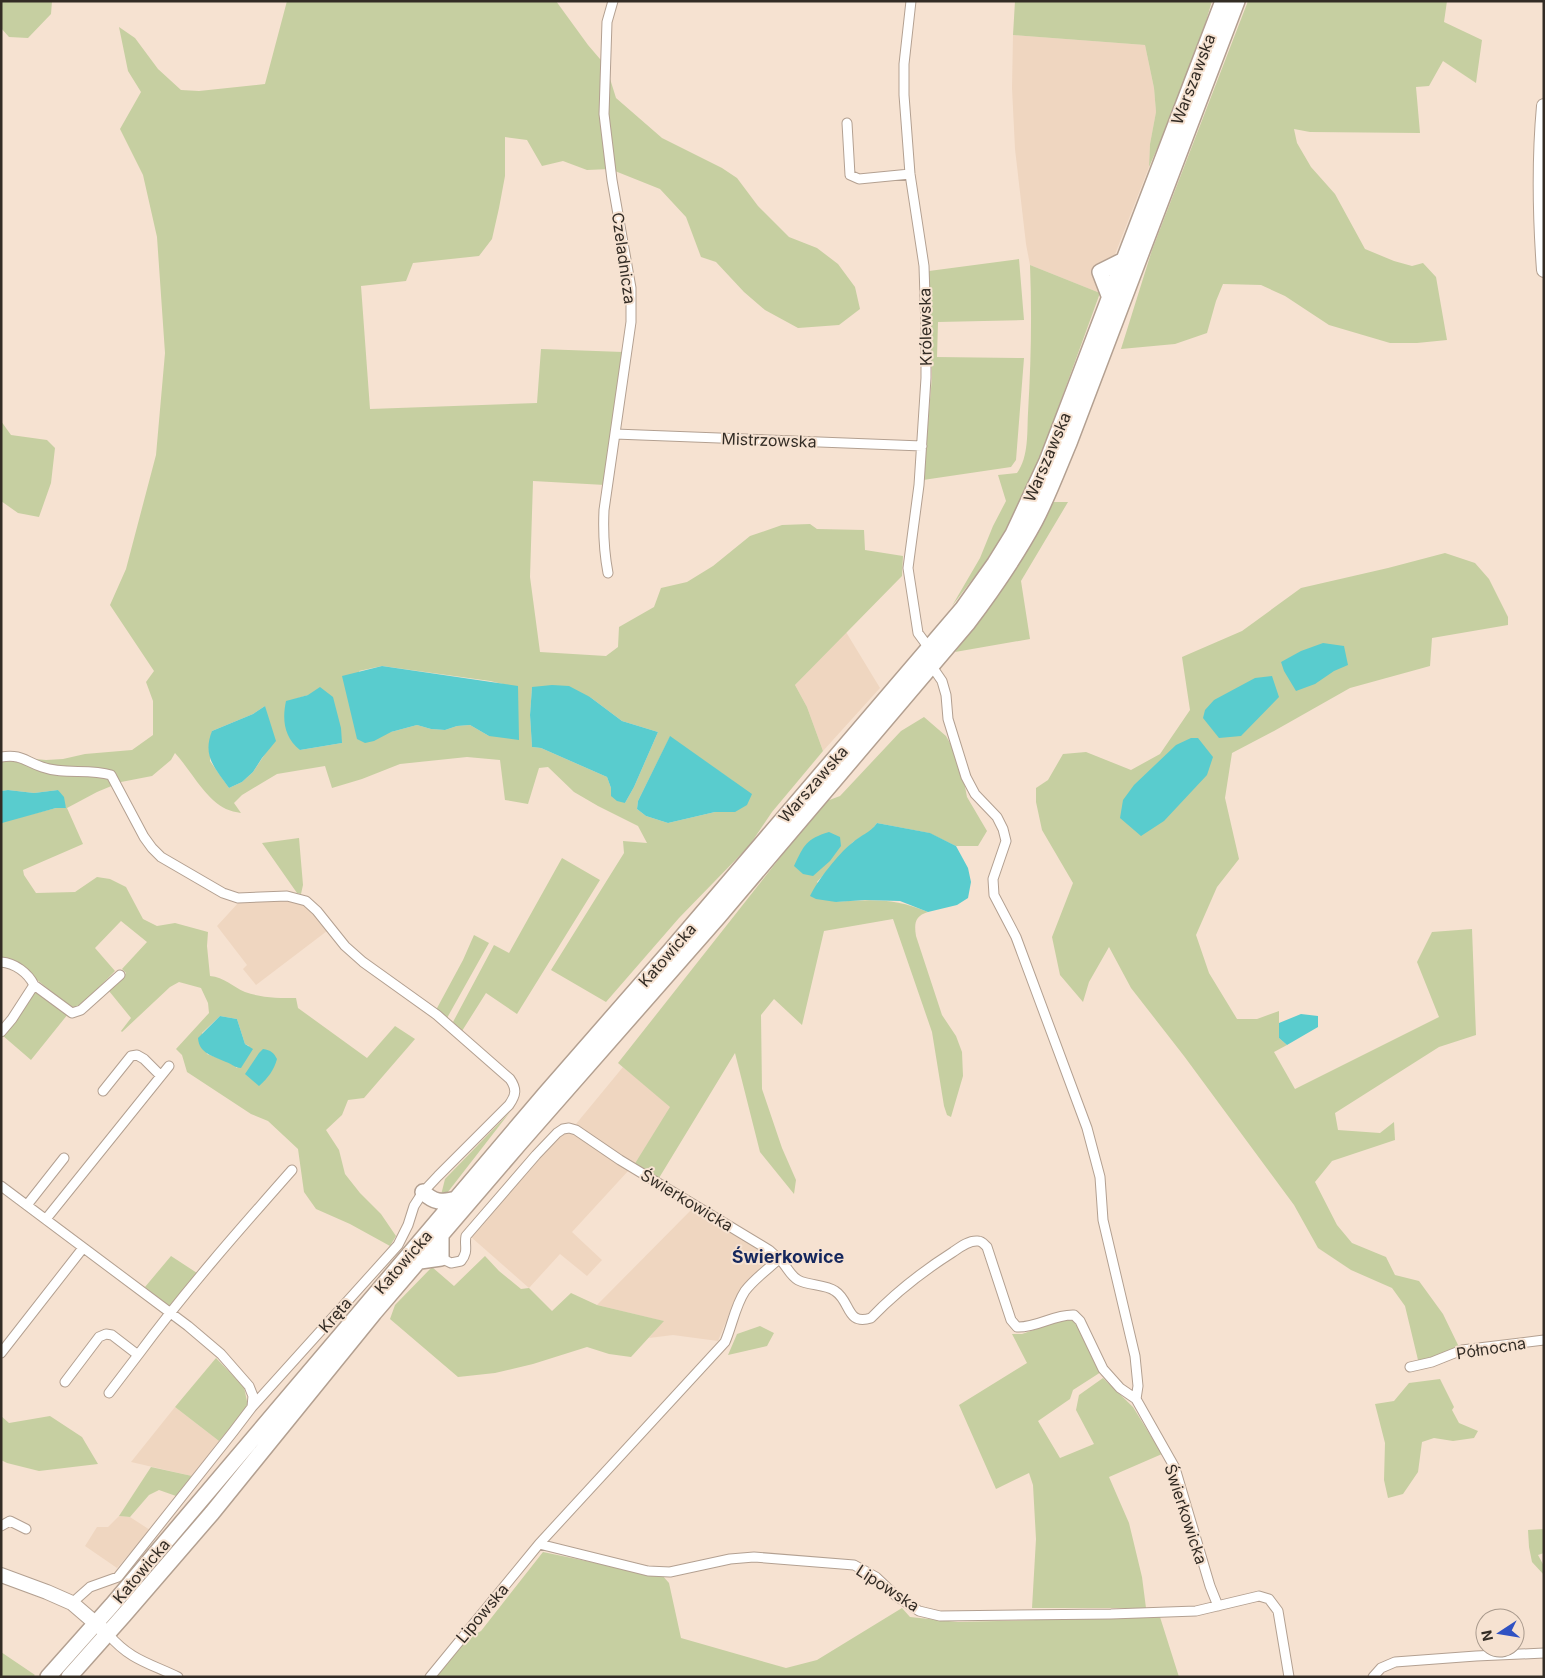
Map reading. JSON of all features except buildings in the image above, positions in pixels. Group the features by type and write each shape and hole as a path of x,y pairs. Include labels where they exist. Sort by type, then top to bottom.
{"main road":[{"name":"Warszawska","path":"758,847 963,608 995,563 1027,506 1053,446 1110,298 1100,272 1124,260 1223,1"},
{"name":"Warszawska","path":"775,849 993,589 1021,546 1049,491 1069,443 1237,1"},
{"name":"Katowicka","path":"48,1677 758,847"},
{"name":"Katowicka","path":"69,1677 212,1513 351,1342 519,1144 719,916 775,849"},
{"path":"423,1192 432,1200 438,1202 457,1199"},
{"path":"420,1261 441,1258 441,1236"}],"street":[{"name":"Czeladnicza","path":"608,573 603,529 604,510 632,322 631,288 612,180 604,114 607,22 613,1"},
{"name":"Królewska","path":"911,1 904,64 910,174 924,266 926,378 919,484 908,568 918,633 929,648"},
{"path":"1544,106 1540,181 1540,217 1544,270"},
{"path":"847,123 850,175 859,179 910,174"},
{"name":"Mistrzowska","path":"615,434 922,446"},
{"path":"931,665 942,681 946,695 948,719 966,777 975,794 997,817 1003,829 1006,842 993,880 994,895 1016,937 1087,1128 1100,1177 1103,1220 1135,1356 1138,1386 1136,1399"},
{"path":"1,757 19,756 42,767 57,770 102,772 111,775 144,837 161,857 223,893 238,898 288,896 306,901 351,952 437,1015 510,1079 516,1092 510,1105 423,1192"},
{"path":"1,962 18,968 30,977 34,984 72,1013 81,1010 120,975"},
{"path":"1,1032 12,1020 34,984"},
{"path":"103,1091 131,1056 136,1054 144,1058 161,1076"},
{"path":"46,1219 169,1066"},
{"name":"Świerkowicka","path":"441,1258 451,1263 461,1261 467,1251 466,1236 557,1132 569,1128 576,1130 628,1164 760,1244 779,1259 791,1274 799,1280 835,1290 842,1297 851,1314 856,1319 871,1318 912,1280 939,1261 968,1243 976,1240 982,1242 988,1247 1010,1320 1017,1327 1025,1328 1064,1316 1074,1315 1080,1321 1096,1356 1106,1372 1120,1388 1136,1399 1175,1468 1210,1586 1218,1606"},
{"path":"27,1205 64,1158"},
{"path":"109,1393 169,1313 292,1170"},
{"path":"1,1186 188,1326 220,1354 249,1386 253,1396 252,1407"},
{"name":"Kręta","path":"72,1603 90,1587 118,1576 252,1407 398,1245 408,1226 414,1206 423,1192"},
{"path":"1,1353 83,1248"},
{"path":"539,1544 725,1342 745,1292 756,1279 779,1259"},
{"path":"65,1382 99,1337 106,1334 112,1335 138,1355"},
{"name":"Północna","path":"1410,1367 1432,1362 1462,1350 1544,1340"},
{"path":"1,1526 10,1521 26,1529"},
{"name":"Lipowska","path":"430,1677 539,1544 648,1571 670,1572 730,1559 754,1557 854,1565 876,1577 896,1596 919,1611 940,1616 1196,1611 1259,1596 1268,1599 1278,1611 1289,1677"},
{"path":"1,1575 72,1603 131,1656 178,1677"},
{"path":"1373,1677 1381,1668 1395,1662 1476,1656 1544,1654"}],"shaded area":[{"path":"1013,35 1145,45 1154,88 1156,112 1150,144 1149,167 1100,293 1030,265 1015,149 1012,88"},
{"path":"846,632 880,688 823,751 807,707 795,685"},
{"path":"302,900 327,931 256,985 243,969 247,965 217,926 239,902"},
{"path":"623,1067 671,1107 634,1165 576,1124"},
{"path":"560,1134 575,1135 629,1170 572,1232 602,1260 587,1276 560,1254 529,1288 471,1237"},
{"path":"693,1208 766,1253 769,1260 750,1278 736,1297 718,1341 673,1335 649,1338 663,1321 597,1305"},
{"path":"175,1407 219,1441 192,1476 131,1462"},
{"path":"119,1516 130,1517 150,1530 117,1568 85,1546 97,1527 108,1527"}],"green space":[{"path":"1,1 52,1 51,14 28,38 9,37 1,28"},
{"path":"287,1 556,1 606,66 616,98 662,138 722,168 737,178 758,206 789,237 817,248 838,264 855,287 860,309 839,325 798,328 765,310 744,292 716,262 701,257 686,217 660,189 610,169 587,170 563,161 542,166 527,140 505,137 505,176 499,208 492,239 479,256 413,263 406,281 361,286 370,409 537,403 541,349 623,352 605,485 533,481 530,577 540,652 606,656 618,647 619,627 654,607 661,588 687,582 713,566 750,536 782,525 810,524 817,529 864,530 865,550 903,556 902,576 795,685 807,707 823,751 772,812 749,846 679,918 606,1002 551,970 624,853 623,841 647,843 638,826 574,792 548,767 539,768 528,804 505,800 500,760 467,757 400,764 332,788 325,766 277,774 242,795 234,803 241,813 226,809 211,798 175,753 171,760 152,776 121,782 67,808 83,844 23,870 24,875 36,893 75,892 97,877 110,879 126,887 143,919 157,926 175,923 208,932 207,946 210,976 220,978 251,994 296,998 298,1008 367,1058 395,1026 415,1039 364,1098 348,1100 342,1115 326,1130 339,1150 345,1174 360,1193 381,1214 396,1236 390,1246 350,1224 316,1209 304,1192 298,1149 268,1121 251,1114 187,1072 182,1055 176,1049 209,1013 208,1003 201,988 179,982 170,987 121,1031 131,1018 109,991 126,973 122,969 147,942 121,921 95,948 115,971 79,1008 69,1006 25,970 1,964 1,822 56,808 66,808 58,790 34,793 1,791 1,762 25,758 63,759 85,754 132,750 153,735 153,701 146,682 154,671 110,605 126,569 156,455 165,353 157,237 143,175 120,129 141,92 128,71 119,27 135,38 158,69 181,90 199,91 265,84","holes":["382,666 507,685 489,736 470,725 457,726 445,730 417,725 391,732 359,671","532,687 590,697 622,721 658,732 625,803 611,788 607,777 541,748 532,747 530,715","308,695 342,743 300,750 286,702","265,706 267,751 253,772 242,782 229,788 210,761 212,731 253,714","670,737 733,781 735,812 715,812 668,823 646,816 637,809 638,801","220,1016 237,1019 245,1044 249,1046 237,1068 229,1062 207,1054 202,1033"]},
{"path":"1015,1 1212,1 1199,43 1149,167 1150,144 1156,112 1154,88 1145,45 1013,35"},
{"path":"1248,1 1447,1 1444,22 1482,40 1476,83 1443,61 1429,86 1416,87 1420,133 1310,132 1294,129 1297,143 1311,167 1335,194 1365,249 1412,266 1423,263 1436,277 1447,340 1390,343 1329,325 1285,296 1261,285 1223,284 1207,333 1175,344 1121,349 1152,250"},
{"path":"1019,259 1024,320 938,322 937,357 1024,358 1016,460 1011,467 923,480 932,377 929,271"},
{"path":"1030,265 1100,293 1037,466 1010,523 988,559 952,606 980,558 1006,501 998,475 1017,473 1024,459 1027,436 1030,357"},
{"path":"1,421 11,435 47,440 55,448 51,483 39,517 18,513 1,501"},
{"path":"1052,502 1068,502 1021,581 1030,639 955,652 1013,573"},
{"path":"1445,553 1475,563 1489,579 1508,617 1508,625 1432,638 1430,666 1350,688 1232,753 1225,798 1239,859 1217,887 1196,935 1209,973 1237,1019 1257,1019 1279,1011 1279,1038 1287,1045 1274,1052 1295,1089 1439,1017 1417,962 1432,932 1472,929 1476,1035 1439,1047 1335,1113 1338,1130 1380,1133 1394,1122 1395,1140 1332,1161 1315,1182 1337,1225 1352,1243 1386,1257 1395,1275 1419,1281 1443,1314 1459,1347 1432,1358 1418,1360 1405,1306 1392,1288 1351,1270 1318,1248 1294,1205 1184,1056 1131,988 1109,947 1089,982 1083,1002 1060,975 1052,937 1073,883 1042,830 1036,802 1036,788 1048,780 1063,754 1086,752 1131,770 1160,754 1190,710 1182,657 1242,631 1301,588"},
{"path":"924,717 946,736 960,761 967,797 987,831 978,846 956,846 929,833 877,823 871,831 853,842 817,882 836,902 860,900 894,902 928,912 920,916 916,921 916,936 942,1015 956,1036 962,1052 963,1076 951,1117 947,1115 944,1106 932,1032 893,919 824,931 802,1025 774,999 761,1015 762,1089 782,1148 796,1180 794,1194 760,1152 735,1053 659,1178 634,1165 670,1107 618,1063 824,802 840,796 901,731"},
{"path":"299,838 303,885 301,894 297,893 262,843"},
{"path":"562,858 600,880 517,1014 486,993 462,1031 453,1022 494,945 509,953"},
{"path":"474,935 489,943 447,1018 436,1010"},
{"path":"35,989 68,1014 31,1060 2,1035"},
{"path":"510,1112 444,1197 441,1195 445,1179"},
{"path":"171,1256 197,1273 169,1307 145,1287"},
{"path":"485,1256 499,1271 521,1289 529,1288 552,1311 571,1293 597,1305 664,1321 631,1357 609,1354 587,1347 533,1364 495,1373 458,1377 390,1319 395,1305 432,1267 454,1286"},
{"path":"1065,1319 1072,1320 1078,1327 1101,1372 1073,1390 1070,1399 1038,1421 1060,1458 1094,1444 1076,1410 1079,1395 1103,1378 1133,1407 1162,1454 1109,1477 1129,1523 1142,1577 1146,1608 1032,1608 1036,1539 1033,1485 1029,1473 996,1489 959,1405 1027,1363 1012,1334 1022,1334"},
{"path":"760,1326 774,1333 767,1346 728,1355 737,1334"},
{"path":"216,1358 244,1387 248,1406 219,1441 175,1407"},
{"path":"1440,1379 1454,1407 1452,1410 1459,1423 1478,1431 1474,1438 1453,1441 1434,1438 1422,1442 1418,1472 1403,1494 1388,1498 1384,1480 1385,1443 1375,1404 1394,1401 1409,1383"},
{"path":"1,1416 9,1423 50,1416 82,1437 98,1464 39,1471 7,1463 1,1460"},
{"path":"151,1467 192,1476 176,1496 159,1490 149,1495 130,1517 119,1516"},
{"path":"1544,1529 1544,1553 1538,1555 1544,1566 1544,1575 1532,1562 1528,1530"},
{"path":"543,1552 662,1575 669,1583 681,1638 786,1668 817,1660 902,1608 910,1617 958,1622 1160,1617 1179,1677 426,1677 453,1641 468,1638 481,1631"},
{"path":"1,1652 35,1675 33,1677 1,1677"}],"water":[{"path":"1323,643 1344,646 1348,665 1334,671 1315,684 1296,691 1281,662 1301,651"},
{"path":"382,666 518,686 519,740 489,736 470,725 457,726 445,730 417,725 391,732 374,741 365,743 357,739 342,676"},
{"path":"1272,676 1279,697 1241,736 1219,738 1203,718 1205,710 1214,700 1255,678"},
{"path":"569,686 590,697 622,721 658,732 625,803 617,801 611,796 611,788 607,777 541,748 532,747 530,715 532,687"},
{"path":"320,687 333,697 341,728 342,743 300,750 287,734 284,721 286,701 308,695"},
{"path":"265,706 276,741 253,772 242,782 229,788 215,768 209,755 209,740 212,731 253,714"},
{"path":"670,736 752,794 747,805 735,812 715,812 668,823 646,816 637,809 638,801"},
{"path":"1191,738 1198,738 1213,757 1207,775 1164,821 1141,836 1120,818 1123,800 1134,785 1176,745"},
{"path":"58,790 64,797 66,808 56,808 2,823 1,791 34,793"},
{"path":"877,823 930,833 956,846 968,868 971,882 968,898 957,905 928,912 900,901 865,900 836,902 816,899 810,896 835,860"},
{"path":"829,832 840,837 841,846 830,861 813,876 803,874 794,866 803,848 810,840"},
{"path":"1301,1014 1318,1016 1318,1027 1287,1045 1279,1038 1279,1023"},
{"path":"220,1016 237,1019 245,1044 253,1049 241,1068 208,1054 201,1048 198,1038"},
{"path":"263,1049 272,1052 277,1059 270,1074 259,1086 245,1074"}],"district":[{"name":"Świerkowice","path":"788,1256"}]}
